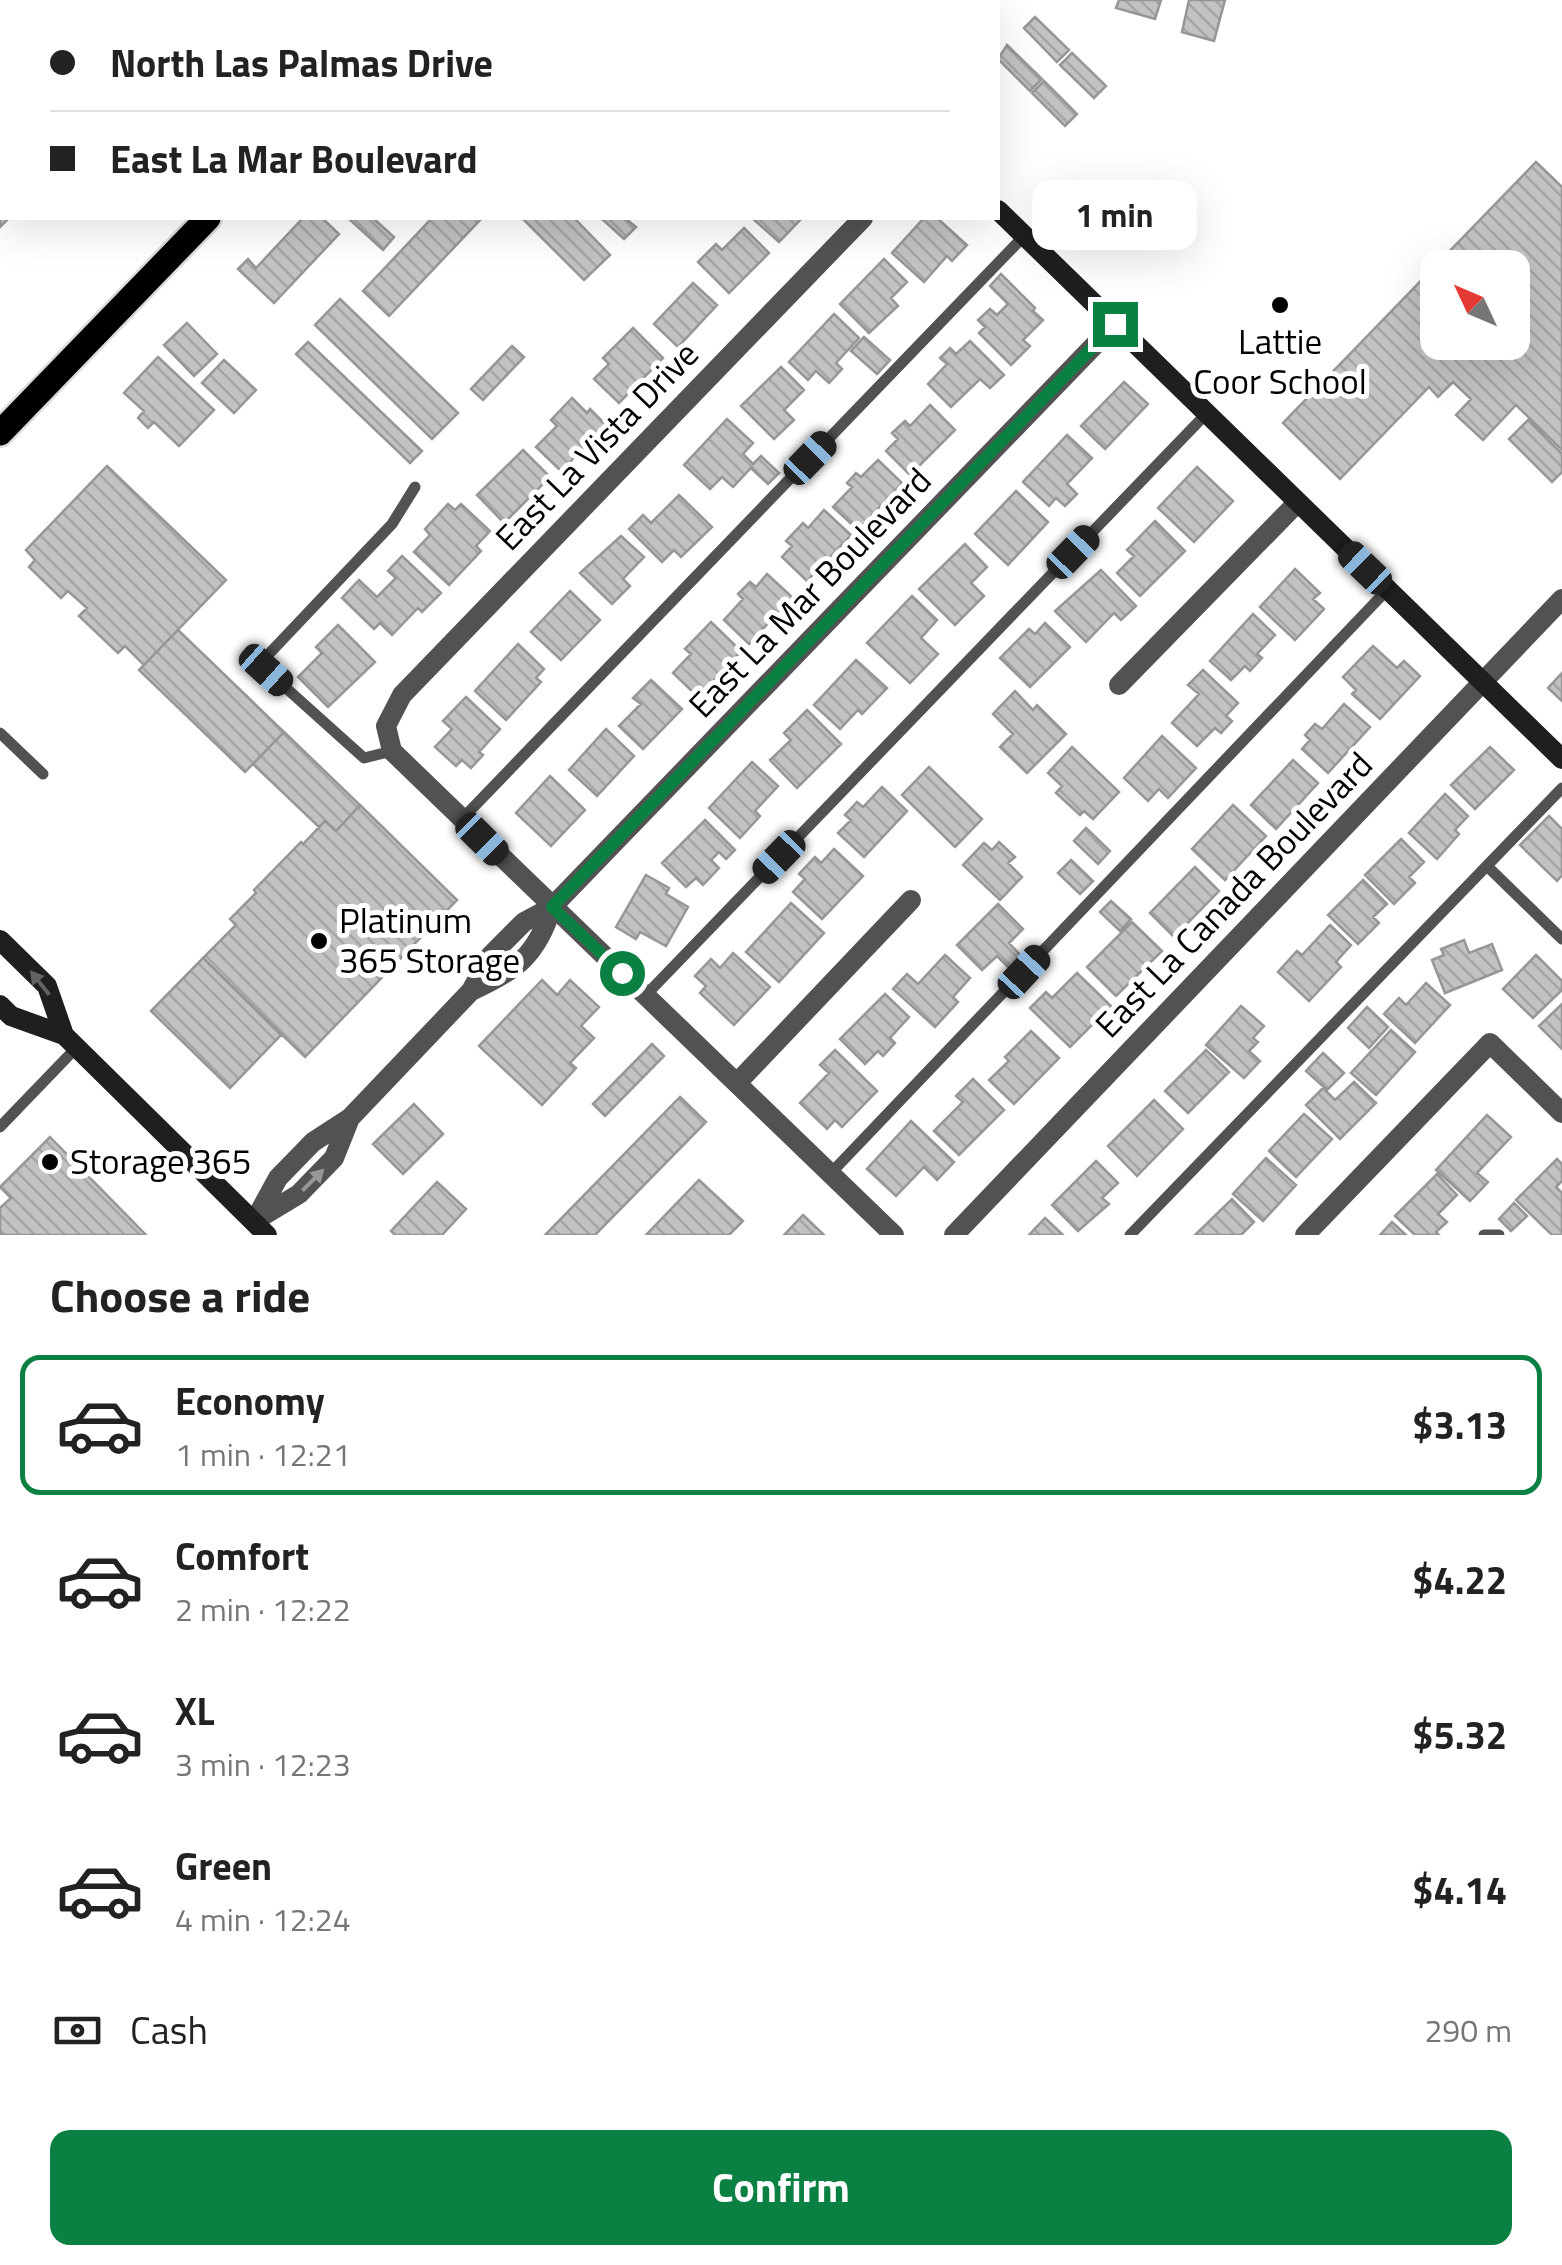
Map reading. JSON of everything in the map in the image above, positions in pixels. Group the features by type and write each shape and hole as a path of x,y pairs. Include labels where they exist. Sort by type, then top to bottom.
{"main road":[{"path":"0,434 206,220"}],"street":[{"path":"1000,212 1562,759"},
{"name":"East La Vista Drive","path":"392,752 386,726 402,695 861,220"},
{"name":"East La Mar Boulevard","path":"260,1228 278,1178 313,1142 350,1118 472,990 490,956 524,922 552,907 1115,324"},
{"path":"1118,685 1298,503"},
{"name":"East La Canada Boulevard","path":"954,1235 1562,599"},
{"path":"392,752 894,1235"},
{"path":"737,1083 911,900"},
{"path":"0,940 47,986 70,1042"},
{"path":"0,1004 11,1016 70,1042 260,1228"},
{"path":"1305,1235 1490,1043 1562,1113"}],"lane":[{"path":"462,819 1024,236"},
{"path":"646,995 1206,414"},
{"path":"392,752 364,758 266,670 266,656 392,524 415,486"},
{"path":"832,1173 1387,590"},
{"path":"0,733 44,774"},
{"path":"1130,1235 1562,788"},
{"path":"1487,866 1562,939"},
{"path":"0,1127 70,1042"},
{"path":"1484,1235 1499,1235"}],"building":[{"path":"1119,0 1161,0 1155,19 1116,8"},
{"path":"1189,0 1225,0 1214,41 1182,32"},
{"path":"1035,17 1069,50 1057,62 1024,28"},
{"path":"1007,45 1042,79 1030,91 1000,61"},
{"path":"1072,53 1106,86 1094,98 1060,65"},
{"path":"1044,81 1077,114 1065,126 1032,93"},
{"path":"1536,162 1562,187 1562,450 1516,405 1483,440 1456,415 1471,399 1453,382 1438,397 1429,387 1340,479 1283,423 1420,282 1420,360 1530,360 1530,250 1451,250"},
{"path":"301,220 324,220 339,234 274,303 238,269 248,259 256,268"},
{"path":"350,220 375,220 394,237 383,250"},
{"path":"430,220 480,220 389,316 363,291"},
{"path":"524,220 576,220 610,255 584,280"},
{"path":"603,220 627,220 636,227 624,239"},
{"path":"754,220 800,220 779,242"},
{"path":"922,220 939,220 967,245 952,261 947,256 924,282 892,253"},
{"path":"744,228 769,253 729,293 698,262 716,244 722,250"},
{"path":"884,259 907,282 891,298 898,306 869,333 840,304"},
{"path":"1001,274 1043,320 1023,340 1030,346 1011,365 979,333 985,327 978,320 990,309 997,315 1008,304 990,286"},
{"path":"693,283 717,305 678,347 654,324"},
{"path":"340,299 458,413 432,439 315,325"},
{"path":"834,314 859,338 836,363 842,369 829,383 816,371 808,380 789,362"},
{"path":"187,323 217,354 194,376 164,345"},
{"path":"633,328 663,358 619,403 594,379 609,364 603,358"},
{"path":"864,337 890,360 877,374 851,351"},
{"path":"970,341 1004,375 990,388 980,379 951,407 928,384 947,364 940,358 950,348 956,354"},
{"path":"308,342 422,451 410,463 296,354"},
{"path":"512,346 524,357 483,400 471,389"},
{"path":"158,357 214,410 179,446 154,422 148,428 138,418 144,411 124,393"},
{"path":"224,360 256,390 234,413 202,383"},
{"path":"781,367 804,390 784,410 794,420 774,439 741,406"},
{"path":"1124,382 1148,404 1105,449 1081,426"},
{"path":"572,398 606,425 561,471 536,447 557,426 551,420"},
{"path":"930,405 955,430 910,475 886,451 898,439 892,433 905,421 910,426"},
{"path":"727,419 753,443 743,454 753,464 761,456 779,473 768,484 751,468 733,487 722,477 710,489 684,465"},
{"path":"1528,420 1562,454 1562,472 1552,482 1509,439"},
{"path":"1067,435 1092,458 1067,484 1077,494 1065,506 1056,498 1049,506 1023,482"},
{"path":"523,450 550,477 504,523 477,495"},
{"path":"878,460 902,483 858,530 833,507 852,487 847,483 856,473 861,477"},
{"path":"107,466 226,580 144,665 125,646 118,653 79,616 87,608 68,591 61,598 29,567 35,560 26,550"},
{"path":"1197,467 1233,501 1194,542 1158,508"},
{"path":"1016,491 1048,522 1008,565 975,534"},
{"path":"679,495 712,527 681,557 674,550 662,562 629,529 643,515 651,523"},
{"path":"448,504 455,510 461,504 490,531 476,546 481,551 449,585 414,552 430,535 425,529"},
{"path":"824,510 851,535 807,581 782,557 792,546 786,541 803,523 808,528"},
{"path":"1155,521 1185,551 1140,596 1117,573 1134,556 1127,550"},
{"path":"621,536 644,557 623,579 630,586 612,604 580,573"},
{"path":"965,544 987,567 971,583 984,596 955,625 919,589"},
{"path":"402,556 441,593 422,612 418,608 392,635 380,623 374,629 342,598 359,580 377,597 396,578 388,571"},
{"path":"1295,569 1320,593 1313,599 1324,609 1295,640 1260,607"},
{"path":"1101,570 1136,606 1121,620 1114,613 1086,642 1055,611"},
{"path":"767,574 792,597 749,644 724,620 743,599 738,594 750,582 756,587"},
{"path":"570,591 600,620 561,660 531,632"},
{"path":"912,596 937,620 921,638 938,654 910,683 867,643"},
{"path":"1253,614 1275,635 1257,654 1262,658 1250,671 1245,666 1231,680 1210,661"},
{"path":"711,622 741,651 698,697 673,673 691,654 685,649"},
{"path":"1045,623 1070,647 1030,687 1000,658 1029,629 1035,634"},
{"path":"338,625 375,662 328,707 298,677 322,653 316,647"},
{"path":"178,630 284,732 245,772 139,670"},
{"path":"518,644 544,669 536,678 541,682 506,720 475,691"},
{"path":"1373,646 1397,668 1404,661 1420,676 1380,719 1352,694 1356,690 1343,677"},
{"path":"856,660 887,688 862,714 858,710 840,729 814,705"},
{"path":"1203,670 1238,703 1226,716 1232,721 1221,733 1215,728 1197,746 1172,723 1199,694 1188,685"},
{"path":"1562,673 1562,701 1548,688"},
{"path":"651,680 682,709 643,749 619,726 641,704 633,698"},
{"path":"1015,691 1033,710 1037,705 1066,734 1027,773 1000,747 1013,734 993,714"},
{"path":"466,697 500,729 479,752 483,755 471,768 462,760 456,766 435,747 452,729 443,721"},
{"path":"1344,704 1370,727 1328,773 1302,749 1310,740 1305,735 1315,724 1322,729"},
{"path":"807,710 841,744 797,788 770,760 791,740 784,733"},
{"path":"606,729 634,756 597,796 569,770"},
{"path":"284,732 360,805 336,831 325,821 319,827 253,764"},
{"path":"1162,736 1196,768 1168,798 1159,789 1148,801 1124,778"},
{"path":"1072,747 1119,792 1093,819 1084,811 1080,815 1056,793 1062,786 1048,773"},
{"path":"1490,747 1514,770 1475,809 1451,785"},
{"path":"1293,760 1318,783 1276,829 1251,805"},
{"path":"752,762 778,786 755,811 760,816 740,838 709,808"},
{"path":"929,767 982,819 955,847 902,795"},
{"path":"550,776 585,810 551,846 516,813"},
{"path":"882,787 907,811 864,857 838,833 851,820 845,815 857,802 863,807"},
{"path":"1445,794 1468,816 1455,830 1459,834 1437,859 1409,833"},
{"name":"Platinum 365 Storage","path":"360,805 457,900 305,1057 203,958 236,925 230,919 256,893 254,890 301,842 325,821 336,831"},
{"path":"1233,805 1266,836 1225,880 1192,849"},
{"path":"1549,816 1562,829 1562,875 1557,881 1520,845"},
{"path":"705,820 735,850 726,859 719,852 711,860 719,868 703,885 696,878 686,887 662,863"},
{"path":"1086,828 1110,851 1098,864 1074,841"},
{"path":"1401,839 1424,862 1409,877 1415,883 1394,904 1365,875"},
{"path":"999,842 1015,857 1008,863 1022,877 1000,900 963,865 984,843 992,850"},
{"path":"834,849 863,876 822,919 793,892 805,879 799,874 815,857 821,863"},
{"path":"1071,860 1093,881 1080,894 1058,873"},
{"path":"1195,867 1219,891 1174,937 1150,913"},
{"path":"646,875 669,888 666,894 688,907 666,946 640,932 636,939 616,927"},
{"path":"1363,880 1387,904 1373,917 1379,923 1358,944 1328,915"},
{"path":"1111,901 1131,919 1120,931 1100,912"},
{"path":"791,903 824,933 779,982 746,952"},
{"path":"998,904 1023,929 1009,943 1023,958 1011,970 997,956 982,970 957,945"},
{"path":"1132,922 1162,951 1116,996 1087,967"},
{"path":"1330,925 1351,945 1336,962 1341,967 1309,1001 1278,972 1297,951 1302,955"},
{"path":"1464,940 1469,953 1492,944 1502,970 1445,993 1432,960 1444,955 1441,949"},
{"path":"733,953 770,987 734,1025 700,993 706,986 695,976 711,959 720,968"},
{"path":"945,955 970,978 953,997 958,1002 935,1027 893,989 907,974 918,984"},
{"path":"1536,955 1562,981 1562,990 1533,1018 1503,989"},
{"path":"203,958 281,1035 230,1088 151,1011"},
{"path":"1077,973 1111,1006 1070,1047 1030,1008 1046,992 1052,998"},
{"path":"542,980 557,995 570,980 599,1007 581,1026 594,1038 570,1063 576,1068 542,1105 479,1046"},
{"path":"1426,983 1450,1005 1415,1043 1384,1014 1399,998 1406,1005"},
{"path":"885,994 909,1017 890,1038 895,1043 883,1056 878,1051 865,1064 840,1039"},
{"path":"1562,1004 1562,1049 1539,1026"},
{"path":"1241,1006 1264,1026 1253,1038 1258,1042 1249,1051 1260,1061 1244,1078 1206,1045"},
{"path":"1367,1007 1388,1027 1369,1048 1348,1028"},
{"path":"1391,1030 1415,1052 1376,1095 1351,1073"},
{"path":"1031,1031 1059,1058 1014,1104 989,1080"},
{"path":"652,1044 664,1056 605,1116 593,1104"},
{"path":"835,1050 877,1091 842,1127 835,1120 827,1129 800,1103 829,1073 820,1065"},
{"path":"1206,1050 1229,1072 1188,1113 1165,1091"},
{"path":"1323,1053 1344,1073 1327,1090 1306,1071"},
{"path":"973,1079 1004,1110 959,1155 934,1131 963,1102 956,1096"},
{"path":"1354,1082 1376,1103 1340,1139 1306,1105 1323,1088 1335,1100"},
{"path":"680,1097 706,1122 595,1235 545,1235"},
{"path":"1154,1100 1183,1129 1137,1176 1108,1146"},
{"path":"414,1104 443,1134 403,1174 373,1144"},
{"path":"1304,1114 1332,1139 1296,1177 1269,1151"},
{"path":"1487,1115 1511,1137 1477,1173 1488,1182 1470,1201 1436,1170"},
{"path":"911,1121 954,1162 937,1180 924,1167 896,1196 867,1169"},
{"name":"Storage 365","path":"50,1137 146,1235 0,1235 0,1208 11,1198 0,1187"},
{"path":"1266,1158 1296,1185 1263,1221 1233,1194"},
{"path":"1557,1159 1562,1164 1562,1181 1556,1187 1562,1193 1562,1235 1552,1235 1516,1200"},
{"path":"1096,1161 1118,1183 1102,1198 1109,1204 1078,1231 1052,1205"},
{"path":"1437,1174 1457,1195 1438,1214 1447,1222 1436,1232 1439,1235 1415,1235 1395,1216"},
{"path":"699,1180 743,1221 729,1235 646,1235"},
{"path":"437,1182 466,1209 442,1235 395,1235 391,1231"},
{"path":"1232,1199 1254,1222 1241,1235 1195,1235"},
{"path":"1514,1203 1527,1216 1511,1231 1499,1219"},
{"path":"803,1215 824,1235 784,1235"},
{"path":"1045,1218 1063,1235 1029,1235"},
{"path":"1392,1222 1406,1235 1380,1235"}],"place":[{"name":"Lattie Coor School","path":"1280,305"},
{"name":"Platinum 365 Storage","path":"319,941"},
{"name":"Storage 365","path":"50,1162"}],"route":[{"path":"622,973 552,907 1115,324"}]}
